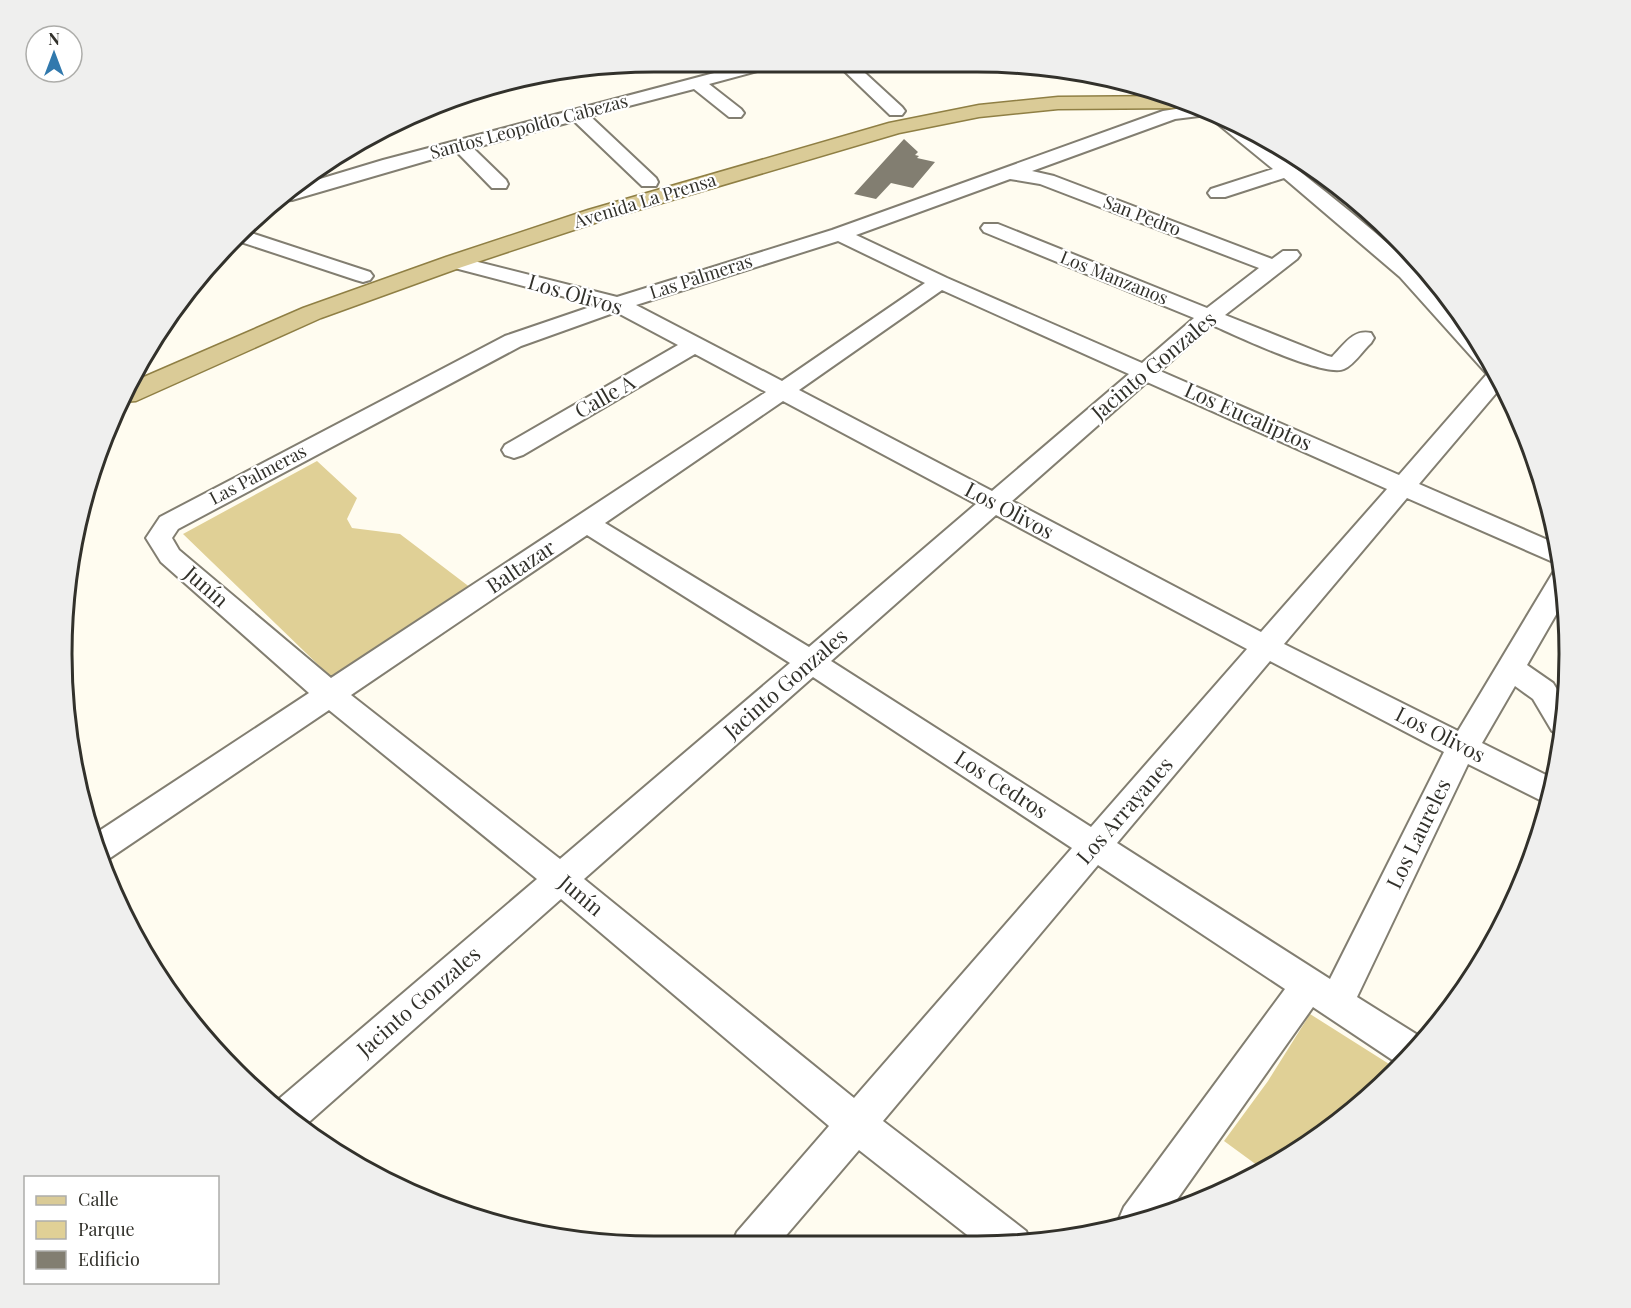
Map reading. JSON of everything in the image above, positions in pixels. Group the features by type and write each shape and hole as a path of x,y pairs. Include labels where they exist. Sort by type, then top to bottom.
{"main road":[{"name":"Avenida La Prensa","path":"243,320 287,302 550,211 896,111 964,99 1044,90 1114,89"},
{"name":"Avenida La Prensa","path":"136,390 312,313 454,262 596,215 896,127 979,111 1058,103 1161,102"}],"street":[{"name":"Santos Leopoldo Cabezas","path":"301,191 390,164 737,72"},
{"path":"854,72 896,111"},
{"path":"697,83 735,113"},
{"name":"Las Palmeras","path":"159,538 169,523 503,346 618,304 839,234 1169,115 1187,111"},
{"path":"577,114 650,182"},
{"path":"1244,137 1312,190 1407,273 1463,334"},
{"path":"461,146 499,184"},
{"path":"1218,193 1286,171"},
{"name":"San Pedro","path":"1007,174 1023,174 1047,180 1282,261"},
{"path":"1312,190 1324,187"},
{"name":"Los Manzanos","path":"991,228 1332,365 1338,364 1363,338"},
{"name":"Los Eucaliptos","path":"839,234 940,282 1550,551"},
{"path":"247,238 363,276"},
{"name":"Jacinto Gonzales","path":"293,1111 1210,316 1282,261"},
{"name":"Los Olivos","path":"454,262 618,304 1266,647 1543,788"},
{"name":"Baltazar","path":"104,845 784,391 940,282"},
{"name":"Calle A","path":"514,450 695,344"},
{"name":"Los Arrayanes","path":"760,1236 1491,383"},
{"name":"Los Cedros","path":"587,523 811,662 1406,1048"},
{"name":"Junín","path":"159,538 170,556 331,694 561,879 855,1124 1000,1235"},
{"name":"Los Laureles","path":"1147,1210 1323,993 1455,759 1464,748 1556,592"},
{"path":"1511,668 1543,691 1556,712"}],"green space":[{"path":"317,461 357,498 347,519 352,528 400,534 471,588 335,681 183,534"},
{"path":"1310,1014 1390,1065 1331,1116 1256,1164 1224,1141 1268,1081"}],"building":[{"path":"904,139 918,152 915,155 919,156 917,158 935,162 913,188 891,183 876,199 854,194"}]}
